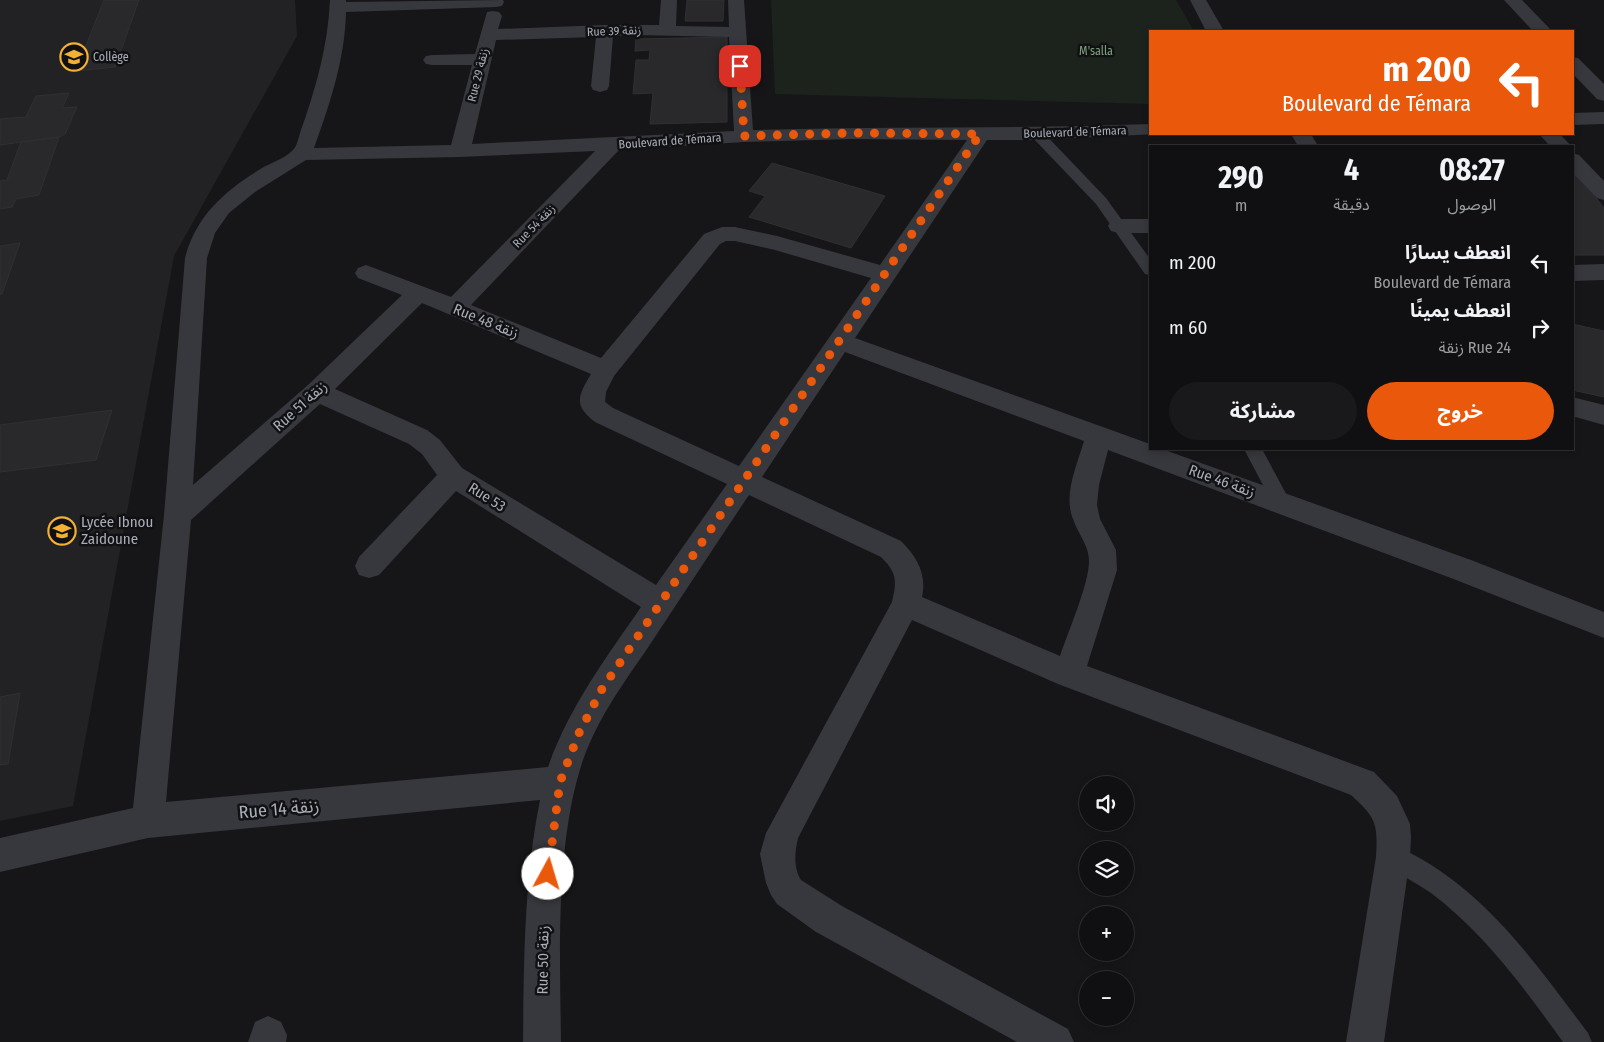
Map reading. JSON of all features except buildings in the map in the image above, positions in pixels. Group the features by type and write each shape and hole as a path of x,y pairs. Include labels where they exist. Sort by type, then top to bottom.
{"street":[{"path":"667,30 669,0"},
{"path":"736,0 744,136"},
{"path":"1198,0 1214,30"},
{"path":"1512,0 1541,30"},
{"path":"148,821 178,515 196,258 205,231 219,213 240,193 260,178 302,154 324,89 336,41 338,4 497,1"},
{"name":"Rue 29 زنقة","path":"460,151 497,1"},
{"path":"600,86 605,30"},
{"name":"Rue 39 زنقة","path":"489,35 605,30 738,32"},
{"path":"432,60 482,59"},
{"path":"1574,64 1604,95"},
{"path":"1574,119 1604,118"},
{"name":"Boulevard de Témara","path":"302,154 460,151 744,136 851,133 1037,134 1149,130"},
{"name":"Rue 50 زنقة","path":"542,1042 544,906 551,842 560,782 590,710 660,603 980,134"},
{"path":"1550,135 1560,145"},
{"name":"Rue 54 زنقة","path":"455,308 613,144"},
{"path":"1574,161 1604,193"},
{"path":"1119,226 1149,226"},
{"path":"885,274 777,243 735,234 722,234 712,238 605,370 594,389 592,406 604,415 891,549 907,566 911,586 906,604 783,833 778,854 783,883 789,892 829,920 1055,1042"},
{"path":"1574,273 1604,272"},
{"name":"Rue 48 زنقة","path":"366,273 605,370"},
{"name":"Rue 51 زنقة","path":"178,515 316,392 418,294"},
{"name":"Rue 46 زنقة","path":"839,341 1099,435 1604,625"},
{"name":"Rue 53","path":"316,392 418,437 431,447 453,476 660,603"},
{"path":"1574,407 1604,415"},
{"path":"1069,674 1103,570 1102,544 1083,511 1082,498 1099,435"},
{"path":"369,566 453,476"},
{"path":"906,604 1069,674 1362,783 1375,795 1386,808 1393,824 1393,857 1365,1042"},
{"name":"Rue 14 زنقة","path":"0,855 148,821 560,782"}],"lane":[{"path":"1037,134 1101,201 1149,269"},
{"path":"1253,450 1282,503"},
{"path":"1393,857 1439,885 1478,918 1517,959 1579,1042"}],"shaded area":[{"name":"Lycée Ibnou Zaidoune","path":"0,0 295,0 297,36 174,256 73,806 0,821"}],"green space":[{"name":"M'salla","path":"771,0 1176,0 1193,30 1149,30 1149,104 775,94"}],"place":[{"name":"Collège","path":"74,57"},
{"name":"Lycée Ibnou Zaidoune","path":"62,531"}],"route":[{"path":"548,874 560,782 579,733 602,689 980,134 851,133 744,136 740,66"}]}
